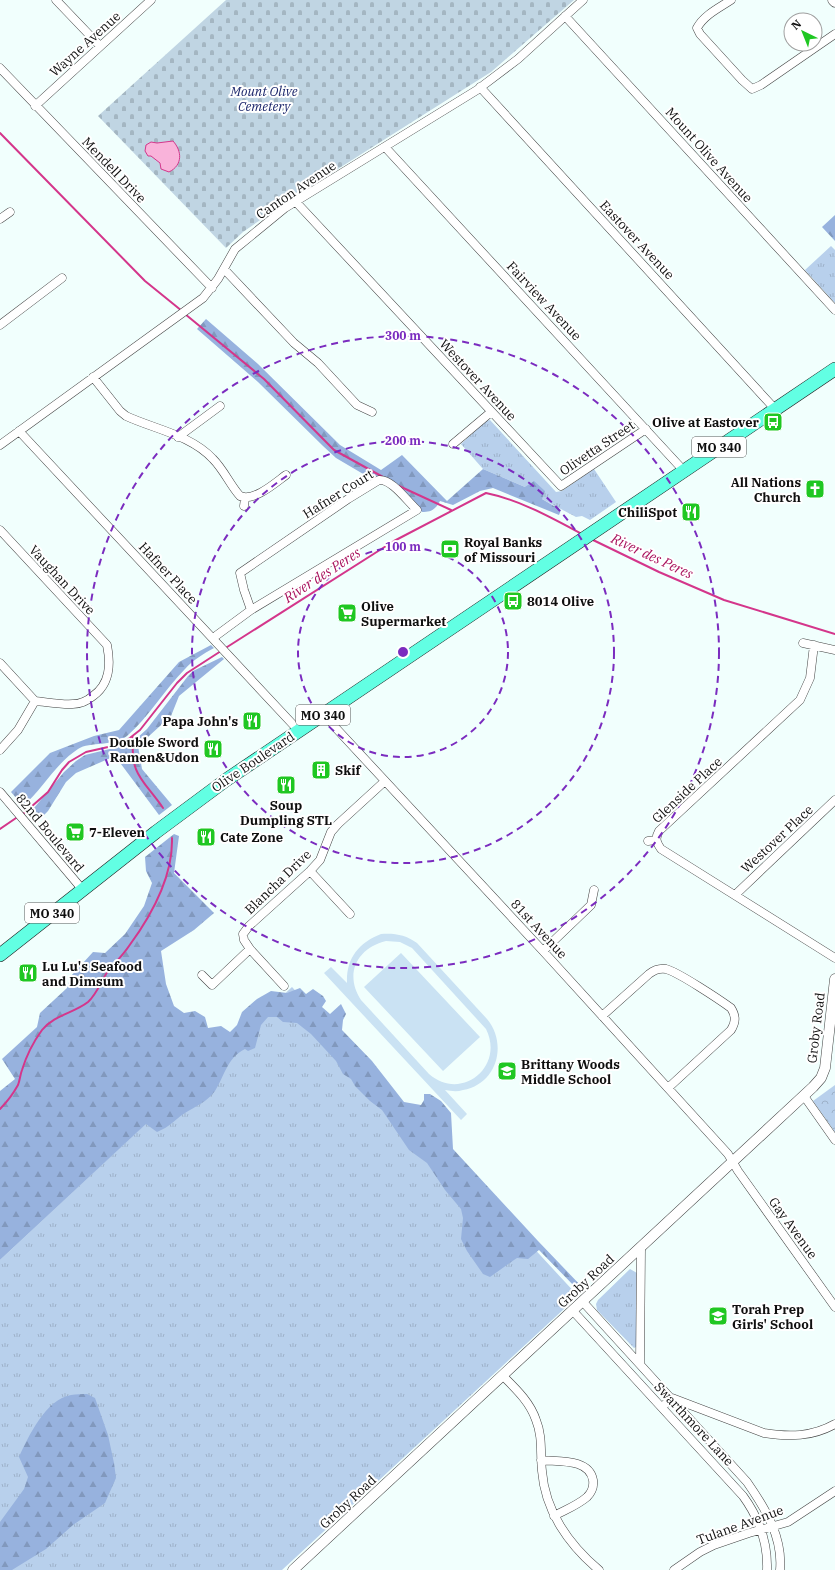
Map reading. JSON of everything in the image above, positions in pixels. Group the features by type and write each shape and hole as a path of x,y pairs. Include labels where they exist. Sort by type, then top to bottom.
{"main road":[{"name":"Olive Boulevard","path":"0,955 82,889 215,788 835,369"}],"street":[{"path":"56,0 100,46"},
{"name":"Wayne Avenue","path":"35,106 151,0"},
{"name":"Canton Avenue","path":"0,445 202,298 212,288 235,249 285,208 480,87 518,59 582,0"},
{"path":"730,0 700,22 697,28 700,34 752,89 761,85 835,34"},
{"name":"Mount Olive Avenue","path":"565,16 835,310"},
{"name":"Mendell Drive","path":"0,68 212,288"},
{"name":"Eastover Avenue","path":"480,87 775,409"},
{"name":"Fairview Avenue","path":"385,147 684,471"},
{"name":"Westover Avenue","path":"296,202 561,486"},
{"path":"0,219 10,212"},
{"path":"224,269 294,343 318,363 357,405 372,412"},
{"path":"0,325 62,278"},
{"path":"93,377 120,411 126,416 178,437 203,450 213,458 244,502 256,496 286,475"},
{"path":"178,437 220,406"},
{"path":"453,444 491,412"},
{"name":"Olivetta Street","path":"561,486 646,429"},
{"name":"Hafner Place","path":"19,431 299,731"},
{"name":"Hafner Court","path":"214,640 251,610 416,510 392,485 384,480 379,480 348,499 240,573 251,610"},
{"name":"Vaughan Drive","path":"0,530 107,645 109,656 108,675 104,685 98,693 88,700 71,704 35,701"},
{"path":"803,643 835,650"},
{"name":"Glenside Place","path":"814,645 810,678 800,700 659,831 652,840 660,849 835,958"},
{"path":"0,663 35,701 18,730 0,750"},
{"name":"81st Avenue","path":"326,713 334,726 543,951 728,1154 733,1163"},
{"name":"Blancha Drive","path":"250,949 244,940 246,930 310,871 320,860 331,832 385,781"},
{"name":"82nd Boulevard","path":"0,792 82,889"},
{"name":"Westover Place","path":"735,895 835,800"},
{"path":"310,871 350,914"},
{"path":"543,951 591,905 594,890"},
{"path":"202,975 212,985 250,949 284,986"},
{"path":"602,1016 649,974 654,970 660,969 673,972 731,1008 734,1012 735,1019 731,1030 668,1088"},
{"name":"Groby Road","path":"293,1570 733,1163 821,1078 825,1068 835,979"},
{"path":"804,1096 835,1140"},
{"name":"Gay Avenue","path":"733,1163 835,1307"},
{"path":"640,1364 641,1248"},
{"name":"Swarthmore Lane","path":"583,1302 747,1482 774,1527 778,1545 780,1570"},
{"name":"Swarthmore Lane","path":"573,1311 734,1484 751,1508 762,1530 766,1550 767,1570"},
{"path":"503,1376 525,1399 537,1420 542,1447 541,1460 544,1486 554,1516 571,1541 599,1570"},
{"path":"662,1407 672,1398 764,1433 780,1435 791,1436 814,1433 835,1424"},
{"path":"541,1460 569,1462 582,1465 591,1474 593,1481 592,1489 585,1498 554,1516"},
{"name":"Tulane Avenue","path":"674,1570 691,1557 707,1548 736,1537 788,1522 835,1491"}],"green space":[{"name":"Mount Olive Cemetery","path":"226,0 574,0 491,72 292,198 243,232 226,248 98,116"},
{"path":"835,215 835,241 822,227"},
{"path":"831,246 835,250 835,303 805,270"},
{"path":"206,319 258,364 340,445 381,470 402,455 447,501 483,469 525,487 534,481 545,491 542,499 561,510 559,515 493,488 480,491 453,505 440,501 432,510 422,512 406,493 380,478 370,478 336,458 258,382 197,329"},
{"path":"490,420 556,492 562,491 594,469 616,502 590,520 582,516 576,517 542,499 525,487 483,469 461,444 486,421"},
{"path":"211,645 214,648 198,657 177,677 135,729 127,736 116,742 89,745 78,749 56,769 23,806 11,792 50,753 94,736 119,730 179,662"},
{"path":"222,657 224,659 179,696 171,716 138,746 142,769 172,805 159,815 115,756 76,773 66,782 48,811 37,822 29,814 64,772 76,761 85,755 122,746 136,739 147,729 193,671"},
{"path":"174,834 179,836 174,873 214,913 194,930 161,951 166,984 174,1006 184,1013 195,1011 205,1017 208,1028 221,1026 230,1032 237,1025 242,1012 257,999 271,991 287,993 300,988 306,994 313,989 323,996 326,1001 322,1007 330,1014 341,1004 346,1014 343,1020 342,1030 372,1061 404,1102 421,1105 424,1100 424,1094 430,1094 441,1101 451,1113 453,1149 583,1288 579,1291 539,1250 528,1259 517,1258 490,1277 483,1274 467,1251 461,1239 463,1218 461,1209 445,1190 427,1163 409,1150 382,1110 370,1101 355,1086 351,1079 343,1074 336,1061 311,1034 297,1023 283,1022 277,1017 268,1017 261,1025 255,1048 248,1051 245,1049 234,1057 227,1067 215,1091 208,1098 166,1128 157,1132 146,1124 0,1260 0,1091 15,1079 2,1059 37,1027 40,1013 67,988 71,976 93,952 105,953 125,934 144,906 152,883 146,871 145,857"},
{"path":"292,987 578,1296 282,1570 0,1570 0,1260"},
{"path":"835,1085 835,1132 813,1101"},
{"path":"630,1269 637,1273 636,1347 634,1348 597,1310 596,1304 598,1300"},
{"path":"77,1394 87,1394 95,1398 108,1435 114,1463 116,1478 105,1503 73,1525 46,1549 12,1570 0,1570 0,1522 24,1489 28,1477 19,1457 33,1430 46,1411 62,1398"}],"shaded area":[{"path":"173,141 178,149 180,158 177,166 169,172 161,169 160,163 151,156 148,156 145,151 146,145 151,142 157,143"},
{"path":"381,934 396,934 409,938 417,943 487,1019 493,1029 497,1040 498,1051 496,1062 484,1080 475,1086 463,1090 445,1090 467,1114 461,1120 324,973 331,967 347,983 347,974 351,959 360,947","holes":["386,941 400,942 412,948 486,1029 490,1043 490,1056 485,1067 477,1076 466,1082 454,1084 441,1082 429,1074 361,1000 356,990 354,972 356,963 361,956 376,944"]},
{"path":"401,953 480,1037 443,1071 364,987"}],"waterway":[{"path":"0,133 145,281 182,311"},
{"path":"185,314 264,379 334,450 383,477"},
{"path":"399,486 451,510"},
{"name":"River des Peres","path":"224,649 394,541 486,493 523,505 582,534"},
{"name":"River des Peres","path":"591,539 659,572 724,600 835,634"},
{"name":"River des Peres","path":"23,814 48,792 69,762 86,752 117,745 126,741 140,730 177,683 187,673 221,651"},
{"path":"133,737 133,750 136,769 139,776 163,808"},
{"name":"River des Peres","path":"0,829 19,816"},
{"path":"0,1109 10,1098 18,1085 21,1072 28,1055 42,1030 58,1017 82,1006 91,999 108,971 122,956 145,922 153,909 165,881 169,867 172,838"}],"place":[{"name":"Olive at Eastover","path":"773,422"},
{"name":"All Nations Church","path":"815,489"},
{"name":"ChiliSpot","path":"691,512"},
{"name":"Royal Banks of Missouri","path":"450,549"},
{"name":"8014 Olive","path":"513,601"},
{"name":"Olive Supermarket","path":"347,613"},
{"name":"Papa John's","path":"252,721"},
{"name":"Double Sword Ramen&Udon","path":"213,749"},
{"name":"Skif","path":"321,770"},
{"name":"Soup Dumpling STL","path":"286,785"},
{"name":"7-Eleven","path":"75,832"},
{"name":"Cate Zone","path":"206,837"},
{"name":"Lu Lu's Seafood and Dimsum","path":"28,973"},
{"name":"Brittany Woods Middle School","path":"507,1071"},
{"name":"Torah Prep Girls' School","path":"718,1316"}]}
